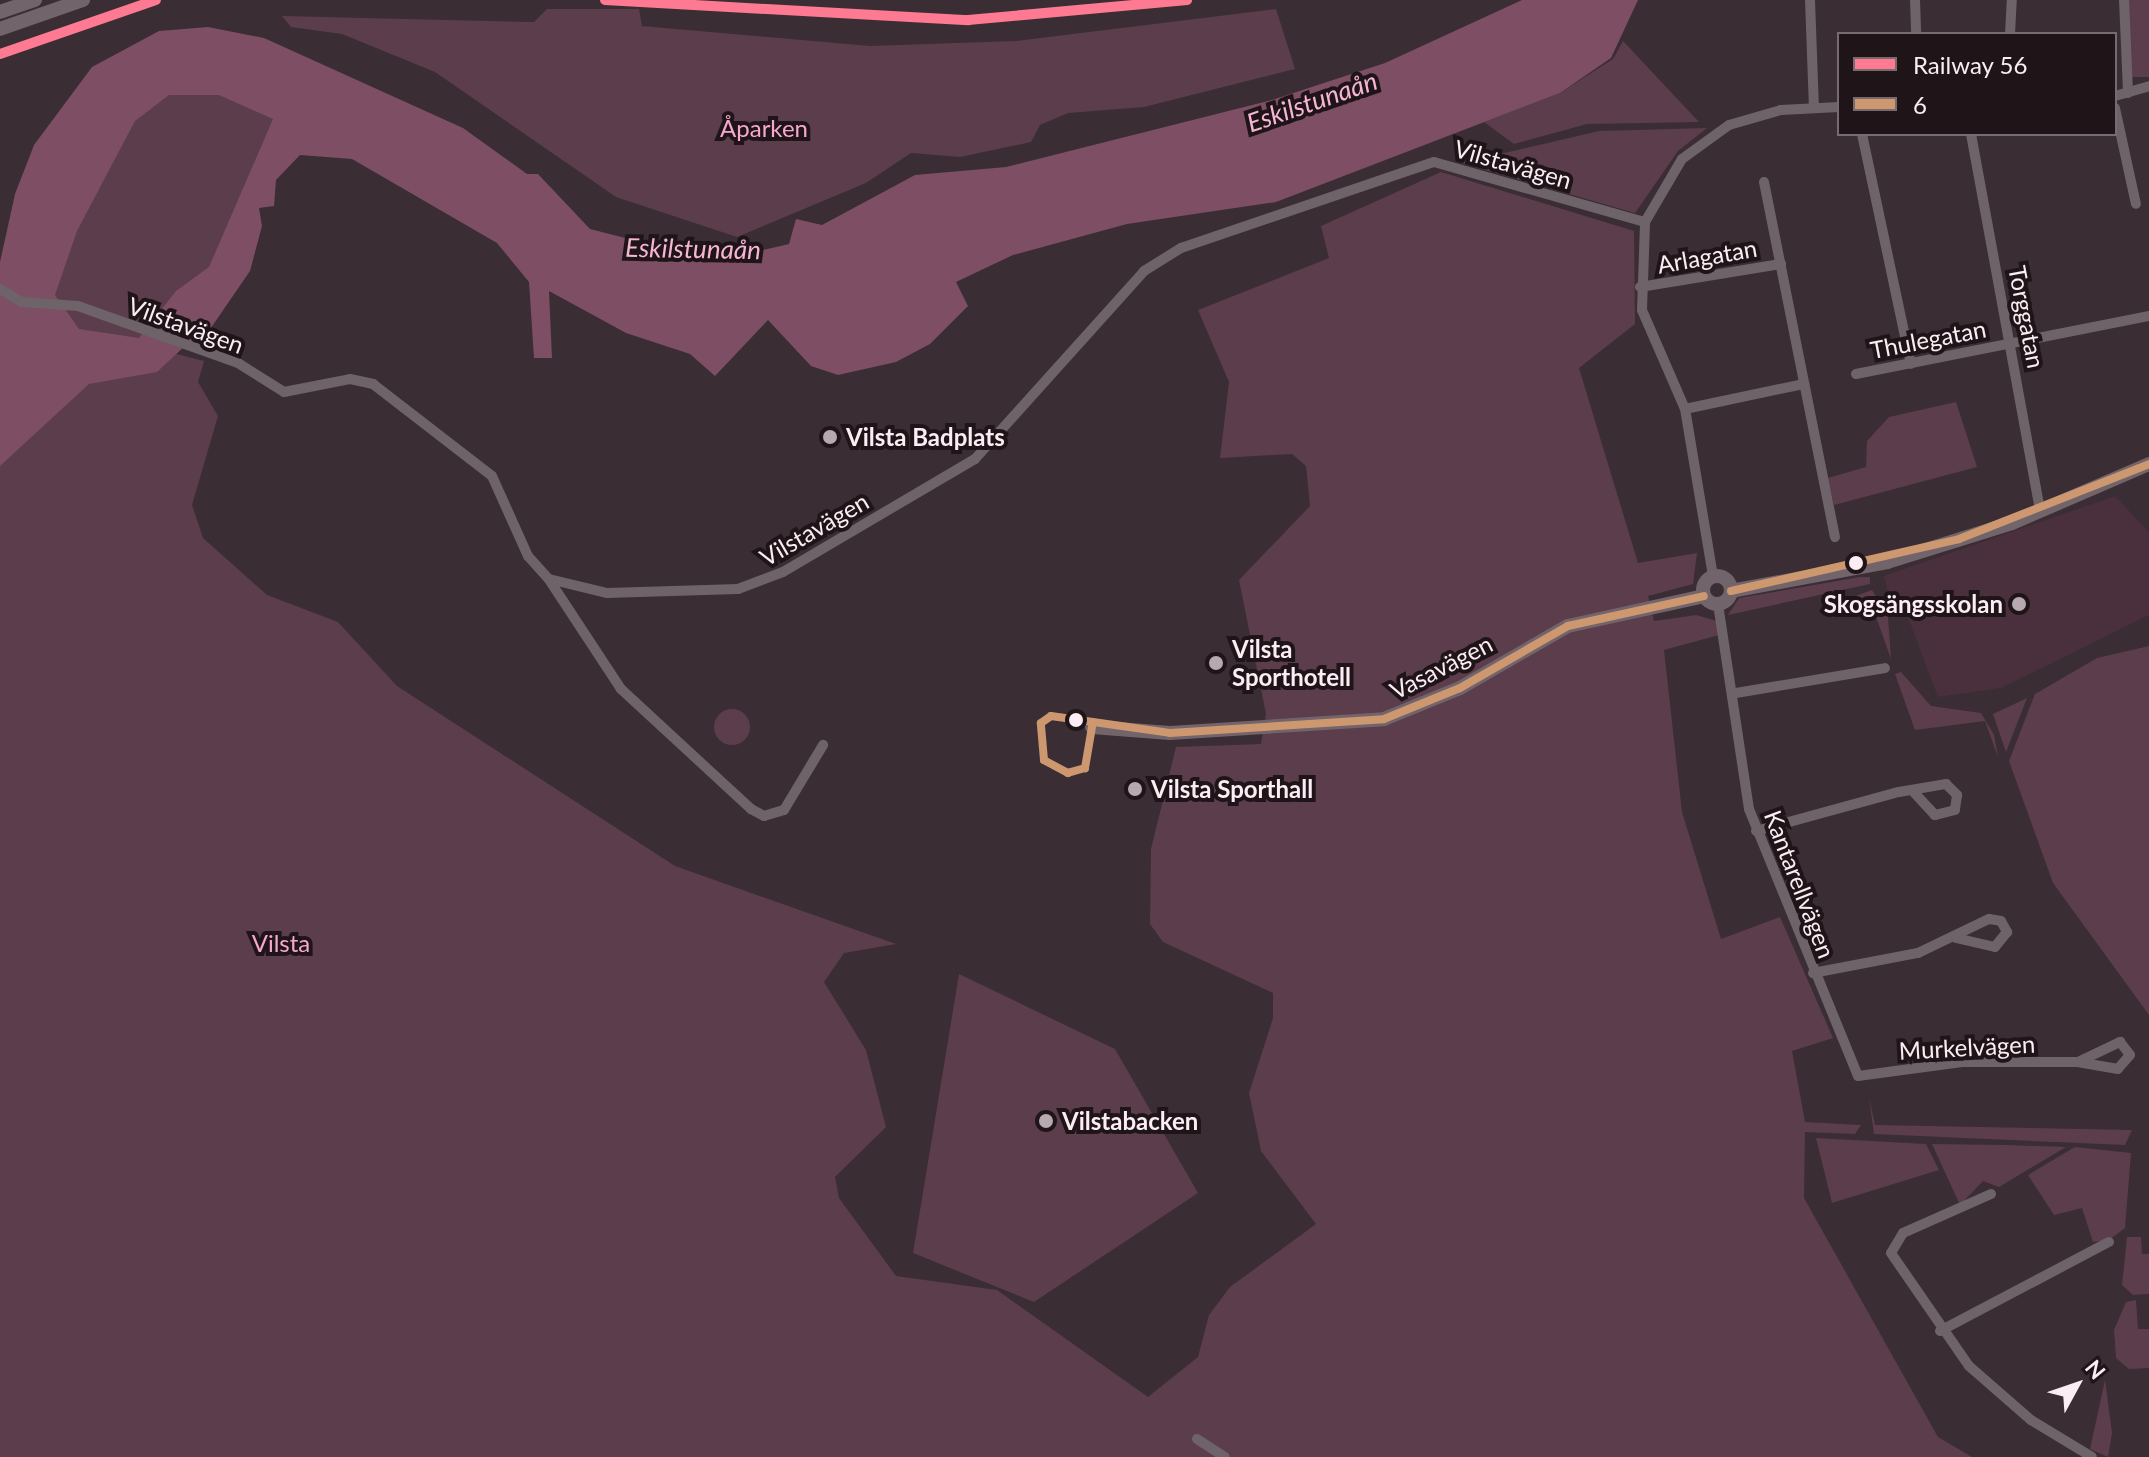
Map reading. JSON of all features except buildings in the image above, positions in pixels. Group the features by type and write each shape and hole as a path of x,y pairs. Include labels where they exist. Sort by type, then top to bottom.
{"street":[{"path":"0,12 35,0"},
{"path":"0,29 83,0"},
{"path":"1810,0 1814,108"},
{"path":"1915,0 1916,32"},
{"path":"2010,32 2012,0"},
{"path":"2124,0 2128,93"},
{"path":"2117,96 2149,86"},
{"path":"1837,107 1759,114 1710,137 1671,172 1645,222 1640,287 1644,322 1685,409 1713,576 1704,596 1718,604 1731,591 1896,556 1996,525 2149,464"},
{"path":"2117,117 2136,204"},
{"path":"1862,136 1911,364"},
{"name":"Torggatan","path":"1971,136 2012,343 2040,509"},
{"name":"Vilstavägen","path":"0,289 22,302 68,304 187,349 238,363 294,394 350,379 383,390 492,476 528,556 549,579 607,593 738,589 767,580 993,444 1157,259 1407,167 1447,165 1645,222"},
{"path":"1764,182 1835,537"},
{"name":"Arlagatan","path":"1640,287 1781,264"},
{"name":"Thulegatan","path":"1856,374 2149,316"},
{"path":"1685,409 1804,384"},
{"path":"1713,576 1726,579 1731,591"},
{"path":"549,579 621,689 751,809 764,816 784,810 823,745"},
{"name":"Vasavägen","path":"1092,727 1170,733 1384,719 1441,698 1568,626 1704,596"},
{"name":"Kantarellvägen","path":"1718,604 1736,693 1756,831 1858,1076"},
{"path":"1736,693 1885,668"},
{"path":"1756,831 1912,790"},
{"path":"1813,973 1883,963 1956,938 1996,918 2007,932 1995,947 1956,938"},
{"name":"Murkelvägen","path":"1858,1076 1962,1062 2078,1062"},
{"path":"1991,1194 1891,1245 1940,1331 2008,1402 2092,1457"},
{"path":"1940,1331 2109,1242"},
{"path":"1197,1439 1225,1457"}],"shaded area":[{"name":"Skogsängsskolan","path":"2115,496 2149,532 2149,615 2001,688 1938,697 1908,617 1893,615 1884,576"}],"green space":[{"path":"2128,0 2149,0 2149,77 2128,77"},
{"name":"Åparken","path":"547,9 639,9 642,26 870,46 1015,41 1276,9 1295,69 1144,107 1068,113 1040,125 1031,142 960,157 911,153 866,183 737,237 616,197 435,72 342,34 291,27 282,16 534,22"},
{"path":"1623,41 1699,122 1587,124 1514,144 1484,122 1560,93 1613,59"},
{"name":"Vilsta","path":"244,64 288,138 230,254 157,349 204,361 198,382 218,416 192,505 203,538 267,595 338,622 397,686 675,866 896,944 844,953 824,982 866,1050 886,1127 835,1177 839,1198 896,1276 997,1290 1148,1397 1198,1357 1209,1315 1230,1287 1316,1224 1261,1151 1249,1093 1273,1018 1273,993 1163,942 1150,924 1151,849 1176,747 1261,744 1266,714 1239,580 1310,506 1306,466 1292,454 1220,458 1229,382 1198,310 1329,258 1321,226 1441,172 1634,231 1635,324 1579,368 1638,563 1697,553 1693,584 1648,596 1654,621 1696,615 1717,621 1719,635 1664,650 1682,812 1721,939 1780,917 1833,1038 1792,1051 1805,1122 1861,1125 1855,1134 1805,1132 1804,1198 1938,1437 1972,1457 0,1457 0,333 122,100"},
{"path":"1707,128 1678,151 1635,213 1461,163 1599,131"},
{"path":"1956,402 1977,467 1834,505 1828,478 1866,467 1867,441 1889,417"},
{"path":"1870,577 1870,584 1728,615 1739,598"},
{"path":"1872,590 1888,617 1891,659 1869,597 1836,603"},
{"path":"2149,646 2149,1015 2053,883 2009,761 2035,694 2097,658"},
{"path":"1901,672 1931,706 1981,713 1994,735 1998,757 1985,721 1915,730 1895,674"},
{"path":"2027,698 2006,752 1993,714"},
{"path":"732,709 745,714 750,727 745,740 732,745 719,740 714,727 719,714"},
{"name":"Vilstabacken","path":"959,974 1115,1049 1198,1193 1034,1302 913,1253"},
{"path":"1869,1098 1875,1125 2132,1130 2125,1145 1874,1134"},
{"path":"1816,1138 1926,1144 1939,1170 1832,1203"},
{"path":"1932,1144 2066,1147 1999,1187 1983,1181 1960,1205"},
{"path":"2075,1147 2131,1153 2125,1228 2109,1240 2093,1242 2082,1208 2054,1215 2028,1175"},
{"path":"2127,1237 2141,1237 2142,1254 2149,1254 2149,1294 2133,1295 2122,1285"},
{"path":"2136,1300 2138,1329 2149,1329 2149,1368 2129,1369 2116,1358 2114,1330 2126,1302"},
{"path":"2105,1380 2112,1433 2108,1457 2090,1449"}],"water":[{"name":"Eskilstunaån","path":"1522,0 1638,0 1611,58 1560,93 1276,202 1127,224 1013,255 956,282 968,306 930,344 896,362 838,375 811,366 768,320 715,376 690,354 626,333 549,291 552,358 534,358 529,282 497,243 352,159 300,155 276,180 274,206 259,208 262,226 250,271 204,338 187,344 157,372 89,384 0,466 0,262 15,194 34,145 92,67 159,31 208,27 264,38 463,128 527,174 538,174 590,229 696,256 733,257 789,244 796,219 822,225 915,175 1006,167 1272,100 1385,63","holes":["169,95 219,95 273,119 209,267 176,291 139,338 79,329 55,295 77,231 135,121"]}],"railway":[{"path":"686,0 733,9"}],"rail line":[{"name":"56","path":"0,54 156,0"},
{"name":"56","path":"605,0 968,20 1187,0"}],"transit line":[{"name":"6","path":"1731,591 1959,539 2149,464"},
{"name":"6","path":"1092,727 1085,768 1068,773 1044,760 1041,723 1051,716 1170,733 1384,719 1460,688 1568,626 1704,596"}],"place":[{"name":"Vilsta Badplats","path":"830,437"},
{"name":"Skogsängsskolan","path":"2019,604"},
{"name":"Vilsta Sporthotell","path":"1216,663"},
{"name":"Vilsta Sporthall","path":"1135,789"},
{"name":"Vilstabacken","path":"1046,1121"}]}
